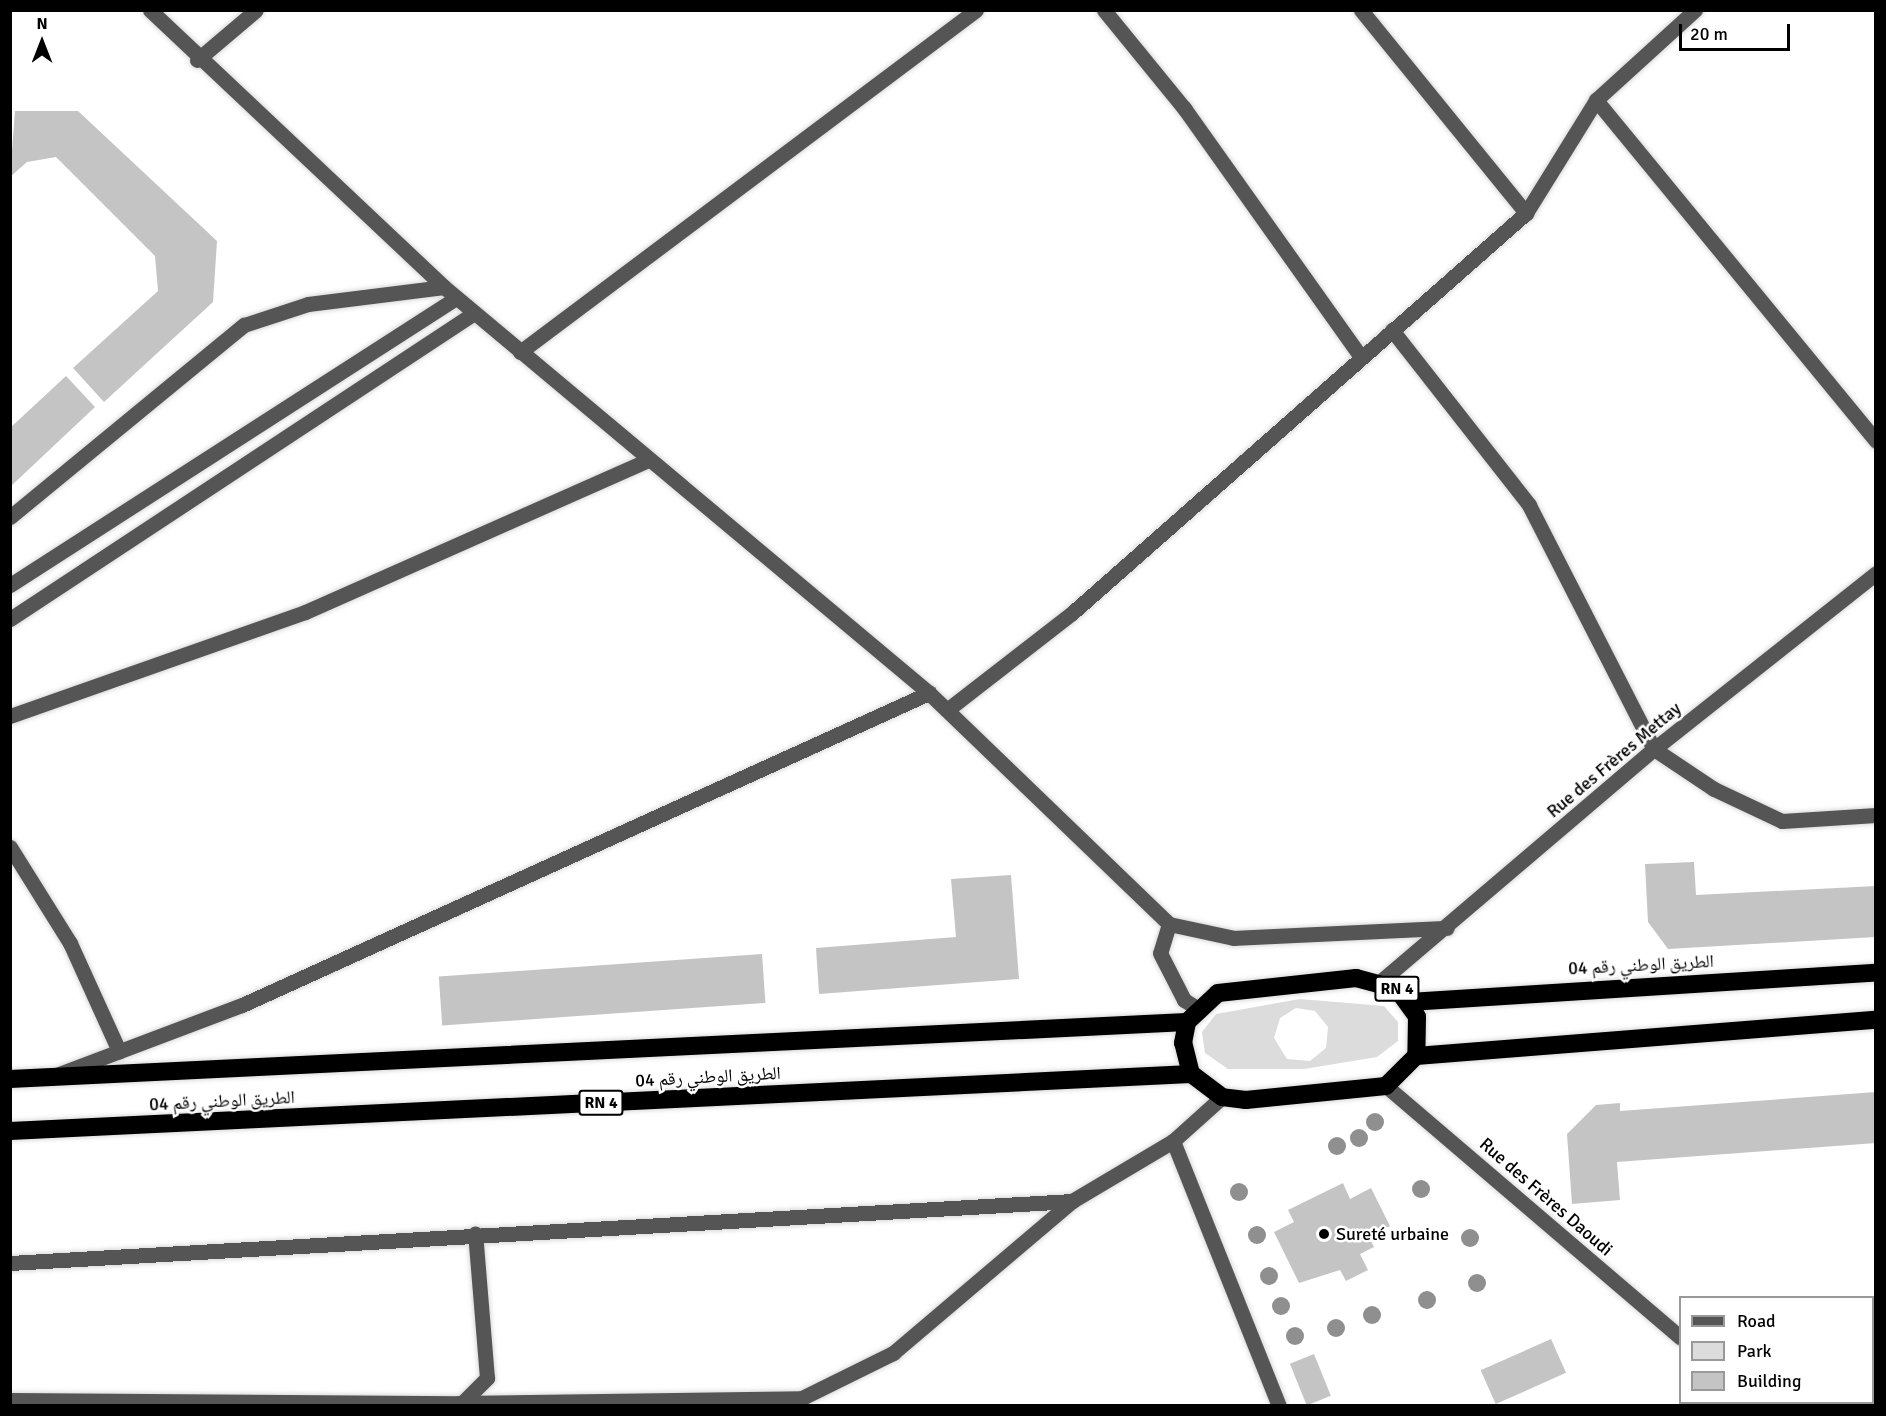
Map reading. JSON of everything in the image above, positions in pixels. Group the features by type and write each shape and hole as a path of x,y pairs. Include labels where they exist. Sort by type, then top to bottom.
{"highway":[{"name":"الطريق الوطني رقم 04","path":"1409,1002 1875,973"},
{"name":"الطريق الوطني رقم 04","path":"10,1079 1192,1015 1241,987 1381,981"},
{"name":"RN 4","path":"1381,981 1409,1002 1419,1035 1416,1056"},
{"path":"1192,1015 1183,1043 1191,1074 1222,1097 1246,1100 1386,1086 1416,1056 1875,1020"},
{"name":"الطريق الوطني رقم 04","path":"10,1131 1191,1074"}],"street":[{"path":"150,10 197,60 456,298 930,693 1168,924 1234,938 1447,928"},
{"path":"197,60 256,10"},
{"path":"520,352 976,10"},
{"path":"1104,10 1184,108 1361,357"},
{"path":"1361,10 1526,213"},
{"path":"947,710 1072,613 1526,213 1596,100 1695,10"},
{"path":"1596,100 1875,441"},
{"path":"10,517 244,325 308,304 444,287"},
{"path":"10,585 456,298"},
{"path":"10,619 474,313"},
{"path":"1392,330 1529,505 1654,749 1714,789 1782,821 1875,815"},
{"path":"10,716 305,612 648,460"},
{"name":"Rue des Frères Mettay","path":"1381,981 1447,928 1654,749 1875,573"},
{"path":"54,1076 242,1005 930,693"},
{"path":"10,847 70,943 119,1051"},
{"path":"1168,924 1160,952 1192,1015"},
{"name":"Rue des Frères Daoudi","path":"1386,1086 1679,1336"},
{"path":"10,1400 459,1405 802,1398 893,1353 1072,1201 1173,1142 1222,1097"},
{"path":"1173,1142 1279,1406"},
{"path":"10,1263 475,1233 1072,1201"},
{"path":"459,1405 487,1378 475,1233"}],"green space":[{"path":"1300,999 1384,1006 1398,1022 1398,1041 1377,1057 1304,1069 1228,1069 1205,1053 1202,1032 1216,1014","holes":["1296,1008 1315,1011 1328,1027 1326,1048 1310,1061 1287,1059 1274,1038 1280,1018"]}],"building":[{"path":"15,111 78,111 217,241 213,302 104,402 73,368 158,291 155,256 56,157 27,162 10,177"},
{"path":"66,376 95,407 10,487 10,428"},
{"path":"1694,862 1696,895 1876,886 1876,937 1668,949 1648,922 1645,864"},
{"path":"1011,875 1019,979 819,994 816,948 956,937 951,879"},
{"path":"762,954 765,1003 442,1025 439,977"},
{"path":"1876,1092 1876,1143 1617,1162 1620,1200 1572,1204 1567,1134 1596,1105 1620,1103 1620,1111"},
{"name":"Sureté urbaine","path":"1343,1183 1350,1199 1371,1188 1390,1226 1369,1237 1374,1247 1360,1254 1368,1270 1346,1281 1340,1270 1299,1283 1274,1232 1294,1222 1288,1210"},
{"path":"1551,1339 1566,1373 1496,1404 1481,1370"},
{"path":"1314,1354 1331,1396 1307,1405 1290,1364"}],"place":[{"name":"Sureté urbaine","path":"1324,1234"}]}
